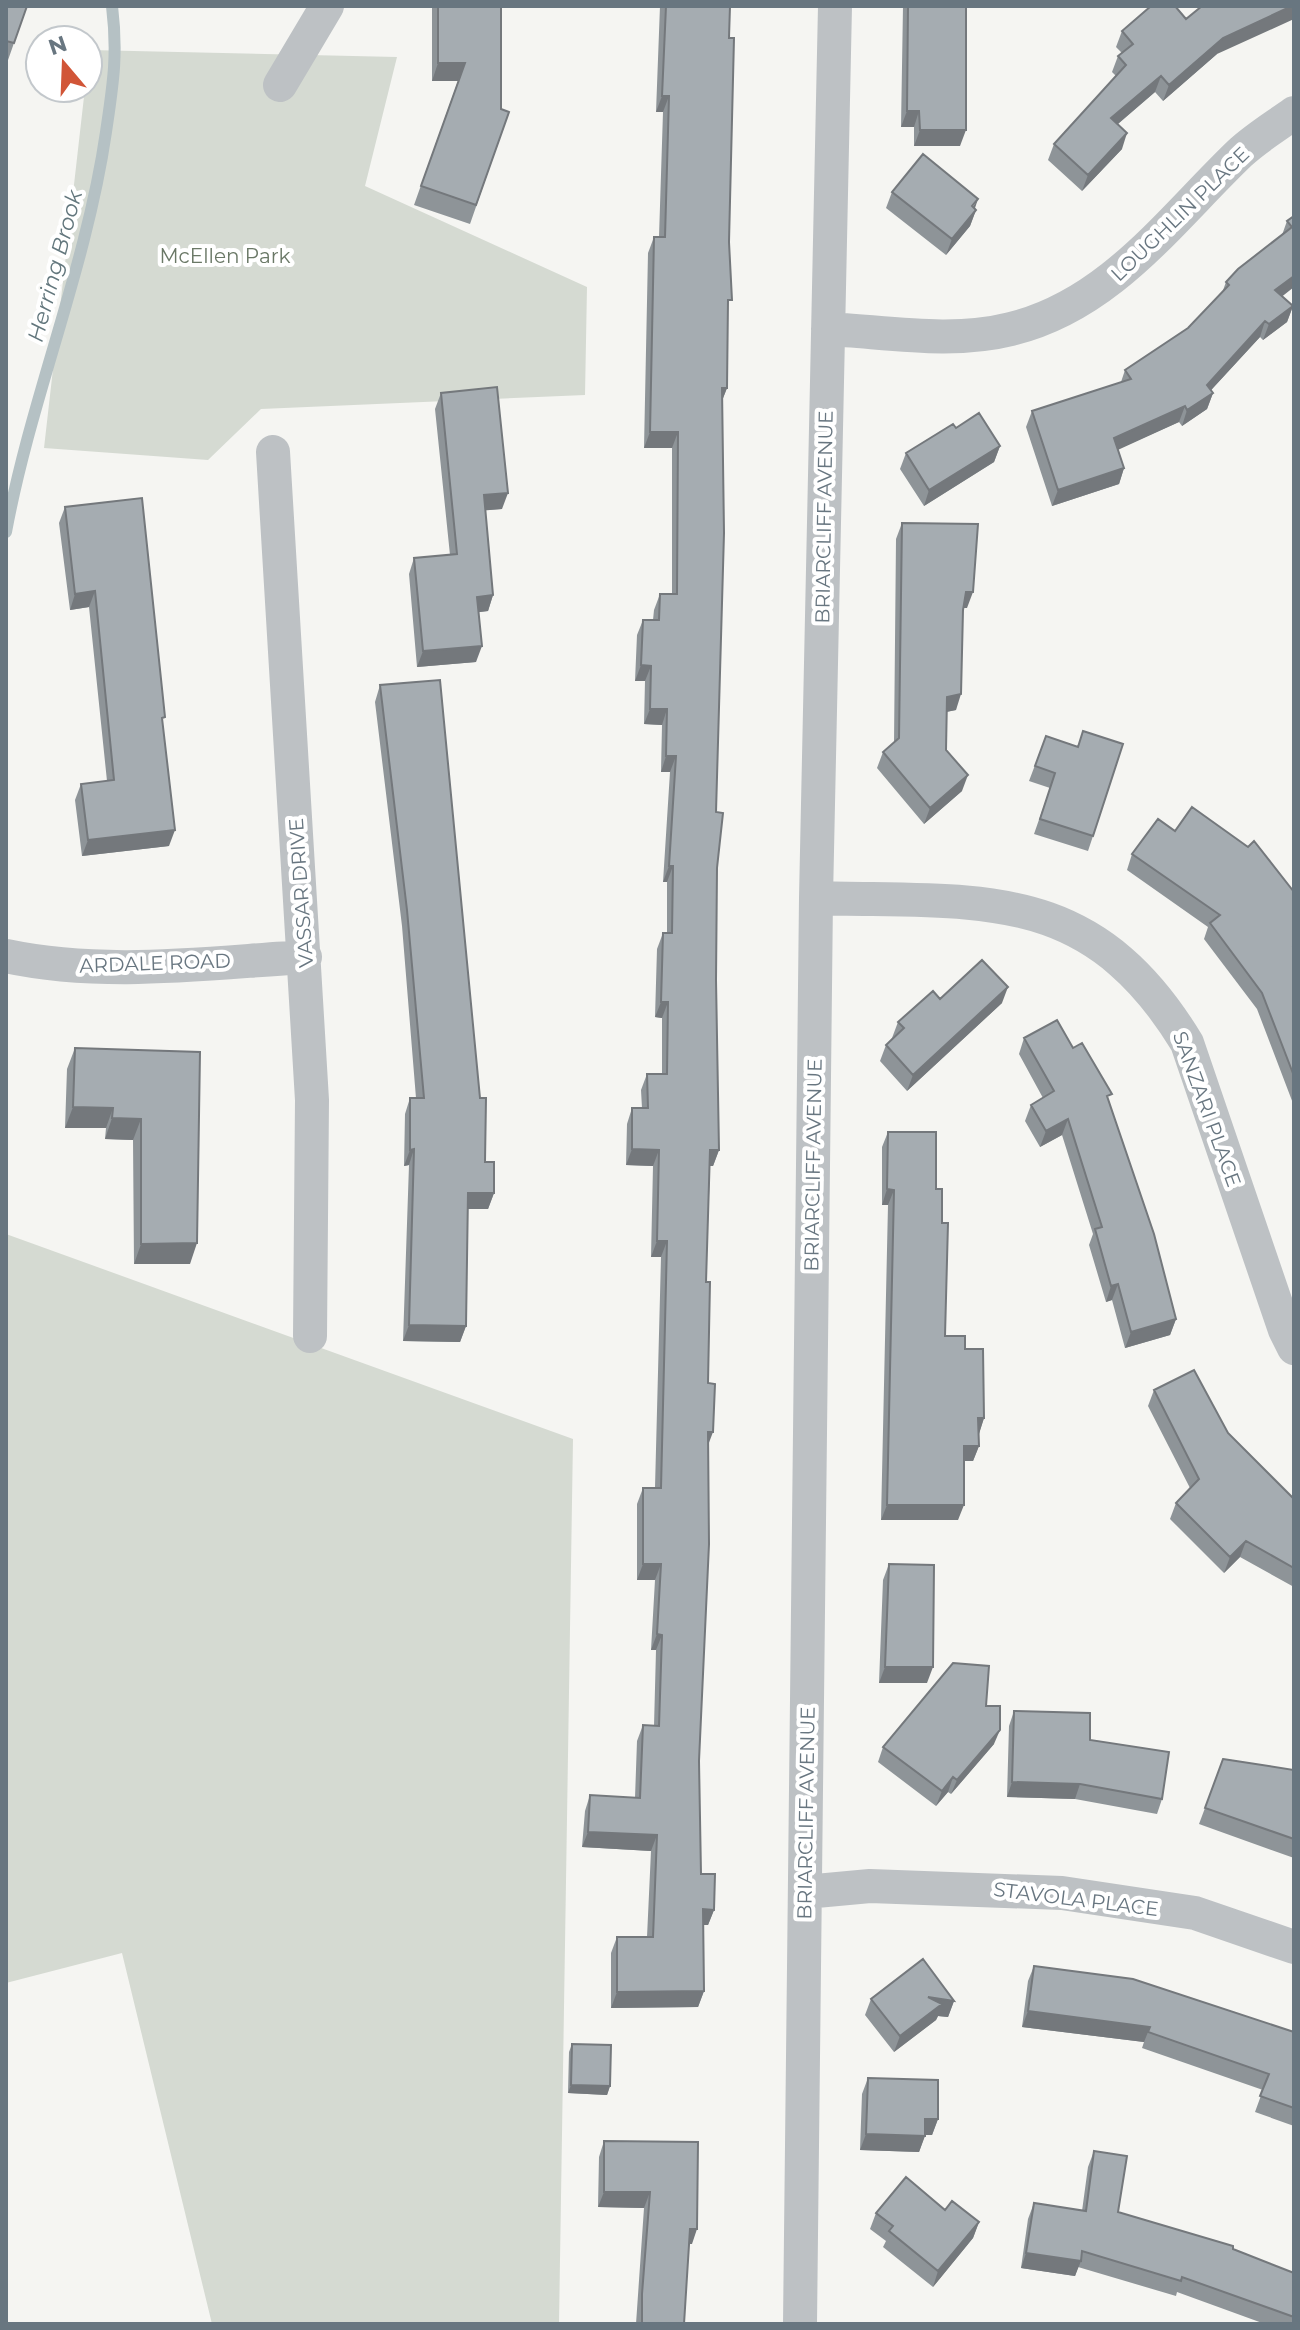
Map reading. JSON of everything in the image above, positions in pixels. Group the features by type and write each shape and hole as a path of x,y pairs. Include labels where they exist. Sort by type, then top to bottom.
{"street":[{"path":"280,85 327,6"},
{"name":"BRIARCLIFF AVENUE","path":"800,2324 816,898 835,6"},
{"name":"LOUGHLIN PLACE","path":"828,329 961,336 1010,329 1062,312 1121,272 1243,151 1294,113"},
{"name":"VASSAR DRIVE","path":"273,452 312,1100 310,1336"},
{"name":"SANZARI PLACE","path":"816,898 995,904 1043,916 1088,936 1127,965 1164,1005 1187,1043 1294,1348"},
{"name":"ARDALE ROAD","path":"6,956 43,964 113,969 305,957"},
{"name":"STAVOLA PLACE","path":"805,1892 870,1886 1013,1888 1062,1893 1195,1913 1294,1947"}],"green space":[{"name":"McEllen Park","path":"104,50 397,57 365,186 587,287 585,395 261,409 208,460 44,448 83,104 104,104"},
{"path":"6,1234 573,1439 559,2324 212,2324 122,1953 6,1983"}],"building":[{"path":"6,6 27,6 14,43 6,41"},
{"path":"438,6 501,6 501,109 509,112 476,205 421,186 465,63 438,63"},
{"path":"666,6 730,6 729,38 734,38 729,242 732,300 728,300 727,388 722,388 724,533 716,812 723,813 717,868 719,1150 710,1150 706,1282 710,1282 708,1383 715,1384 713,1432 708,1432 709,1544 699,1761 701,1874 715,1874 714,1910 703,1909 704,1991 617,1992 617,1937 653,1937 657,1835 588,1832 590,1795 640,1798 643,1725 659,1726 662,1635 657,1634 661,1564 643,1564 643,1488 661,1488 667,1241 657,1241 659,1150 632,1149 632,1108 648,1108 647,1074 667,1074 668,1002 661,1002 663,933 672,933 673,866 669,866 676,756 666,756 667,709 650,709 651,666 641,665 643,620 659,620 660,594 677,594 678,432 650,432 654,237 665,237 669,96 662,96"},
{"path":"908,6 966,6 966,130 920,130 919,111 907,111"},
{"path":"1151,6 1175,6 1186,19 1202,6 1292,6 1223,38 1169,85 1161,76 1111,118 1127,133 1088,175 1054,144 1126,65 1118,56 1133,44 1122,31"},
{"path":"923,154 978,199 972,206 976,210 952,239 892,192"},
{"path":"1294,216 1294,276 1275,290 1293,306 1269,324 1265,321 1207,385 1213,393 1187,410 1185,406 1114,438 1124,468 1058,490 1032,411 1131,379 1125,370 1188,328 1229,285 1226,282 1238,269 1292,227 1287,221"},
{"path":"497,387 508,493 484,495 493,595 477,597 482,646 423,651 414,558 457,554 441,393"},
{"path":"979,413 1000,446 929,490 906,453 953,424 956,428"},
{"path":"142,498 175,830 88,840 81,784 114,780 95,591 75,594 65,507"},
{"path":"902,523 978,524 973,592 966,592 963,610 961,694 947,697 946,750 968,775 930,808 883,752 899,738"},
{"path":"440,680 480,1098 486,1098 485,1162 494,1162 494,1193 468,1193 466,1326 409,1325 414,1149 410,1150 410,1098 424,1098 407,910 380,685"},
{"path":"1083,731 1123,744 1093,836 1040,819 1055,773 1035,766 1046,736 1078,747"},
{"path":"1192,807 1248,847 1254,841 1294,892 1294,1076 1262,993 1210,923 1220,915 1132,854 1158,819 1175,831"},
{"path":"982,960 1008,987 913,1075 886,1045 904,1028 898,1022 933,991 940,999"},
{"path":"1057,1020 1073,1048 1082,1043 1112,1094 1107,1096 1154,1234 1176,1319 1131,1332 1118,1284 1111,1286 1095,1229 1102,1227 1068,1119 1046,1131 1031,1105 1054,1091 1024,1038"},
{"path":"75,1048 200,1052 197,1243 141,1244 141,1119 112,1118 113,1108 73,1107"},
{"path":"888,1132 936,1132 936,1189 942,1189 942,1223 948,1223 945,1336 965,1336 965,1349 983,1349 984,1418 978,1418 979,1446 964,1446 964,1505 887,1505 894,1190 887,1189"},
{"path":"1194,1370 1228,1433 1294,1499 1294,1568 1246,1541 1230,1557 1176,1503 1199,1479 1154,1390"},
{"path":"889,1564 934,1565 933,1667 885,1667"},
{"path":"953,1663 989,1666 986,1706 1000,1706 1000,1730 957,1780 953,1777 942,1791 883,1747"},
{"path":"1014,1711 1090,1713 1090,1740 1169,1752 1162,1799 1080,1784 1012,1782"},
{"path":"1223,1759 1294,1770 1294,1839 1205,1808"},
{"path":"923,1959 954,2001 928,1997 942,2004 900,2036 871,1999"},
{"path":"1034,1966 1133,1979 1294,2032 1294,2108 1260,2096 1269,2074 1148,2032 1150,2027 1028,2011"},
{"path":"572,2044 611,2045 610,2086 571,2085"},
{"path":"868,2078 938,2080 938,2119 925,2119 925,2136 866,2134"},
{"path":"604,2141 698,2142 697,2229 690,2229 684,2324 642,2324 650,2192 604,2192"},
{"path":"1094,2151 1127,2156 1118,2212 1233,2246 1233,2249 1294,2273 1294,2317 1182,2277 1181,2281 1082,2251 1081,2261 1026,2253 1034,2203 1086,2211"},
{"path":"906,2177 945,2210 952,2201 979,2222 938,2271 889,2231 893,2226 876,2213"}],"waterway":[{"name":"Herring Brook","path":"6,532 29,432 97,183 114,69 112,6"}]}
